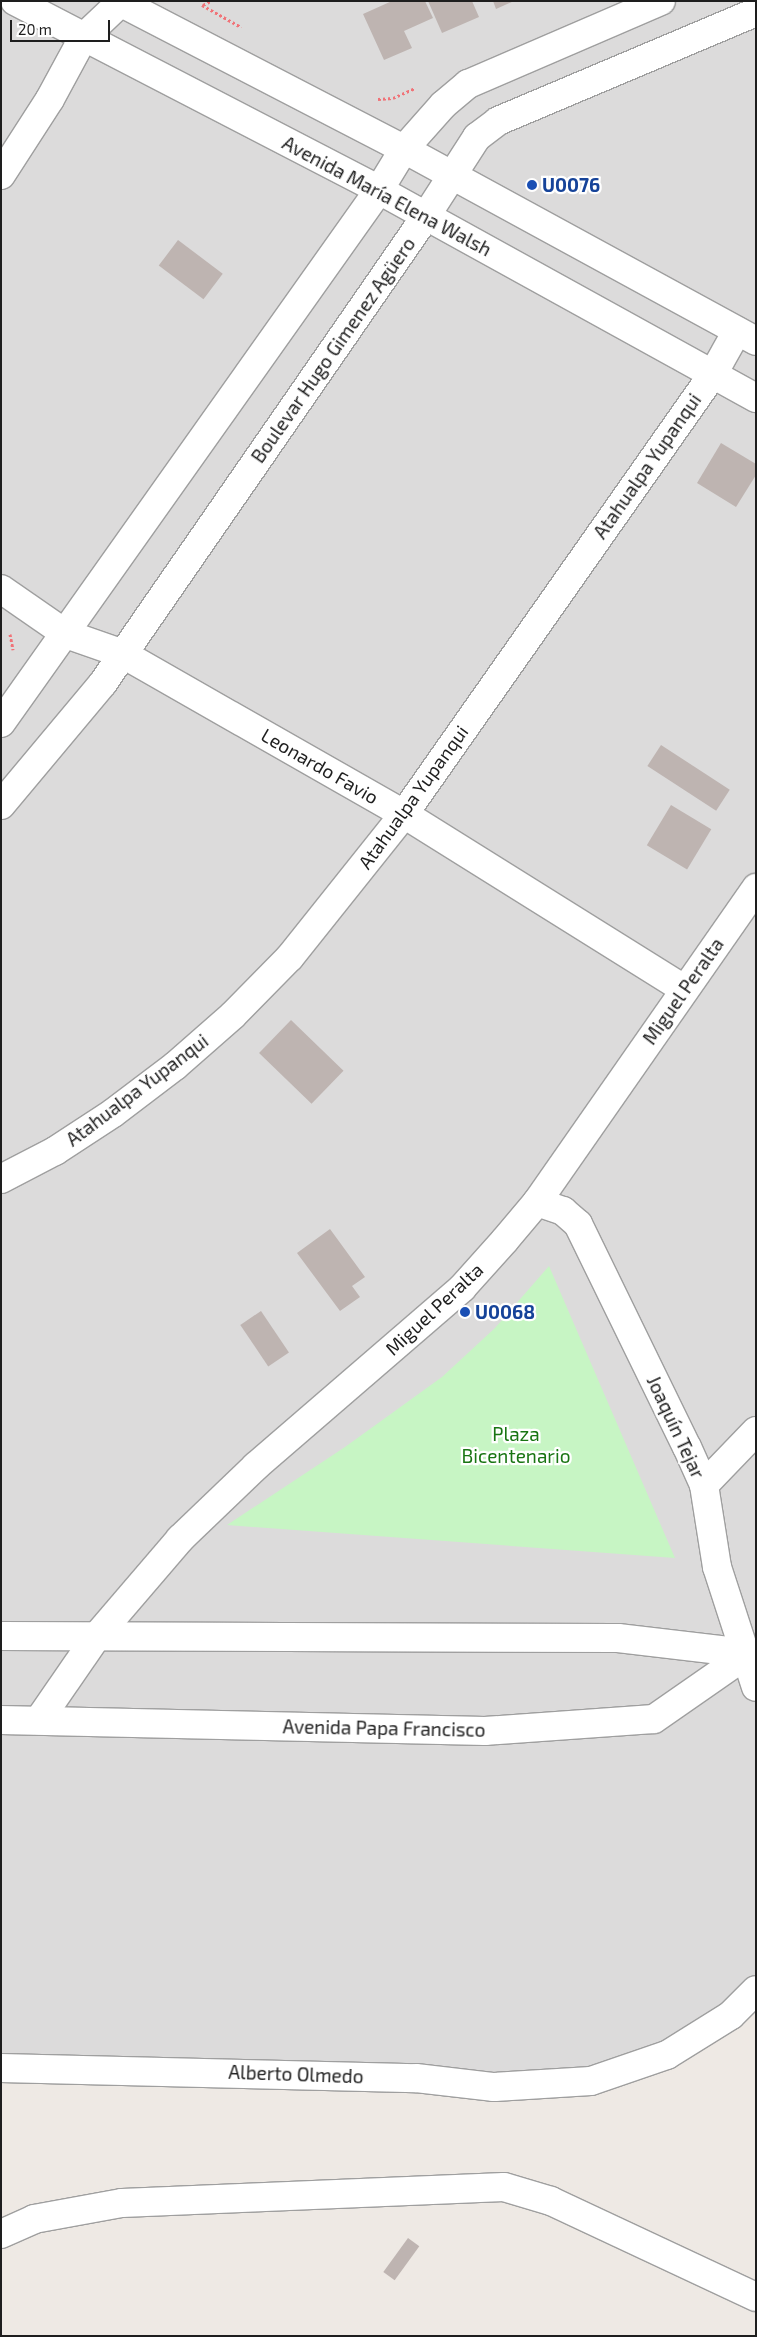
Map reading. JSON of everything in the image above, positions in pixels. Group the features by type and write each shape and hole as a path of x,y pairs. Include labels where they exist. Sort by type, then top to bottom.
{"street":[{"name":"Avenida María Elena Walsh","path":"15,1 83,38 379,190 756,398"},
{"path":"1,723 66,634 379,190 404,150 443,105 468,84 661,1"},
{"path":"1,175 50,99 83,38 120,2 453,176 746,336"},
{"name":"Boulevar Hugo Gimenez Agüero","path":"1,805 123,654 426,216 477,137 498,122 756,12"},
{"name":"Atahualpa Yupanqui","path":"1,1179 55,1151 113,1113 175,1066 233,1015 290,957 404,814 713,374 746,336"},
{"name":"Leonardo Favio","path":"1,589 66,634 123,654 404,814 684,989"},
{"name":"Miguel Peralta","path":"39,1720 97,1636 180,1539 256,1466 462,1288 537,1202 756,888"},
{"name":"Joaquín Tejar","path":"537,1202 564,1211 578,1224 704,1485 717,1567 751,1654 756,1687"},
{"path":"704,1485 756,1431"},
{"path":"1,1636 618,1638 751,1654"},
{"name":"Avenida Papa Francisco","path":"1,1720 485,1731 654,1719 751,1654"},
{"name":"Alberto Olmedo","path":"1,2068 416,2078 494,2087 591,2081 667,2055 731,2015 756,1990"},
{"path":"1,2234 34,2218 122,2203 504,2187 551,2201 756,2297"}],"path":[{"path":"211,1 202,5 244,29"},
{"path":"372,100 393,98 420,86"},
{"path":"8,627 14,650 9,656"}],"shaded area":[{"path":"1,1 756,1 756,1990 731,2015 591,2081 1,2068"}],"green space":[{"name":"Plaza Bicentenario","path":"549,1266 675,1558 227,1525 345,1447 442,1377 495,1328"}],"building":[{"path":"392,1 425,1 433,18 404,31 412,48 384,60 363,14"},
{"path":"428,1 472,1 479,17 442,33"},
{"path":"493,1 514,1 496,9"},
{"path":"178,240 223,274 203,299 159,266"},
{"path":"721,443 756,464 756,475 736,507 697,483"},
{"path":"661,745 730,790 716,811 647,766"},
{"path":"671,805 711,829 687,869 647,845"},
{"path":"291,1020 344,1071 312,1104 259,1053"},
{"path":"330,1229 365,1277 352,1286 360,1297 340,1311 297,1253"},
{"path":"261,1311 289,1352 268,1366 240,1325"},
{"path":"408,2238 419,2246 395,2280 383,2272"}],"place":[{"name":"U0076","path":"532,185"},
{"name":"U0068","path":"465,1312"}]}
